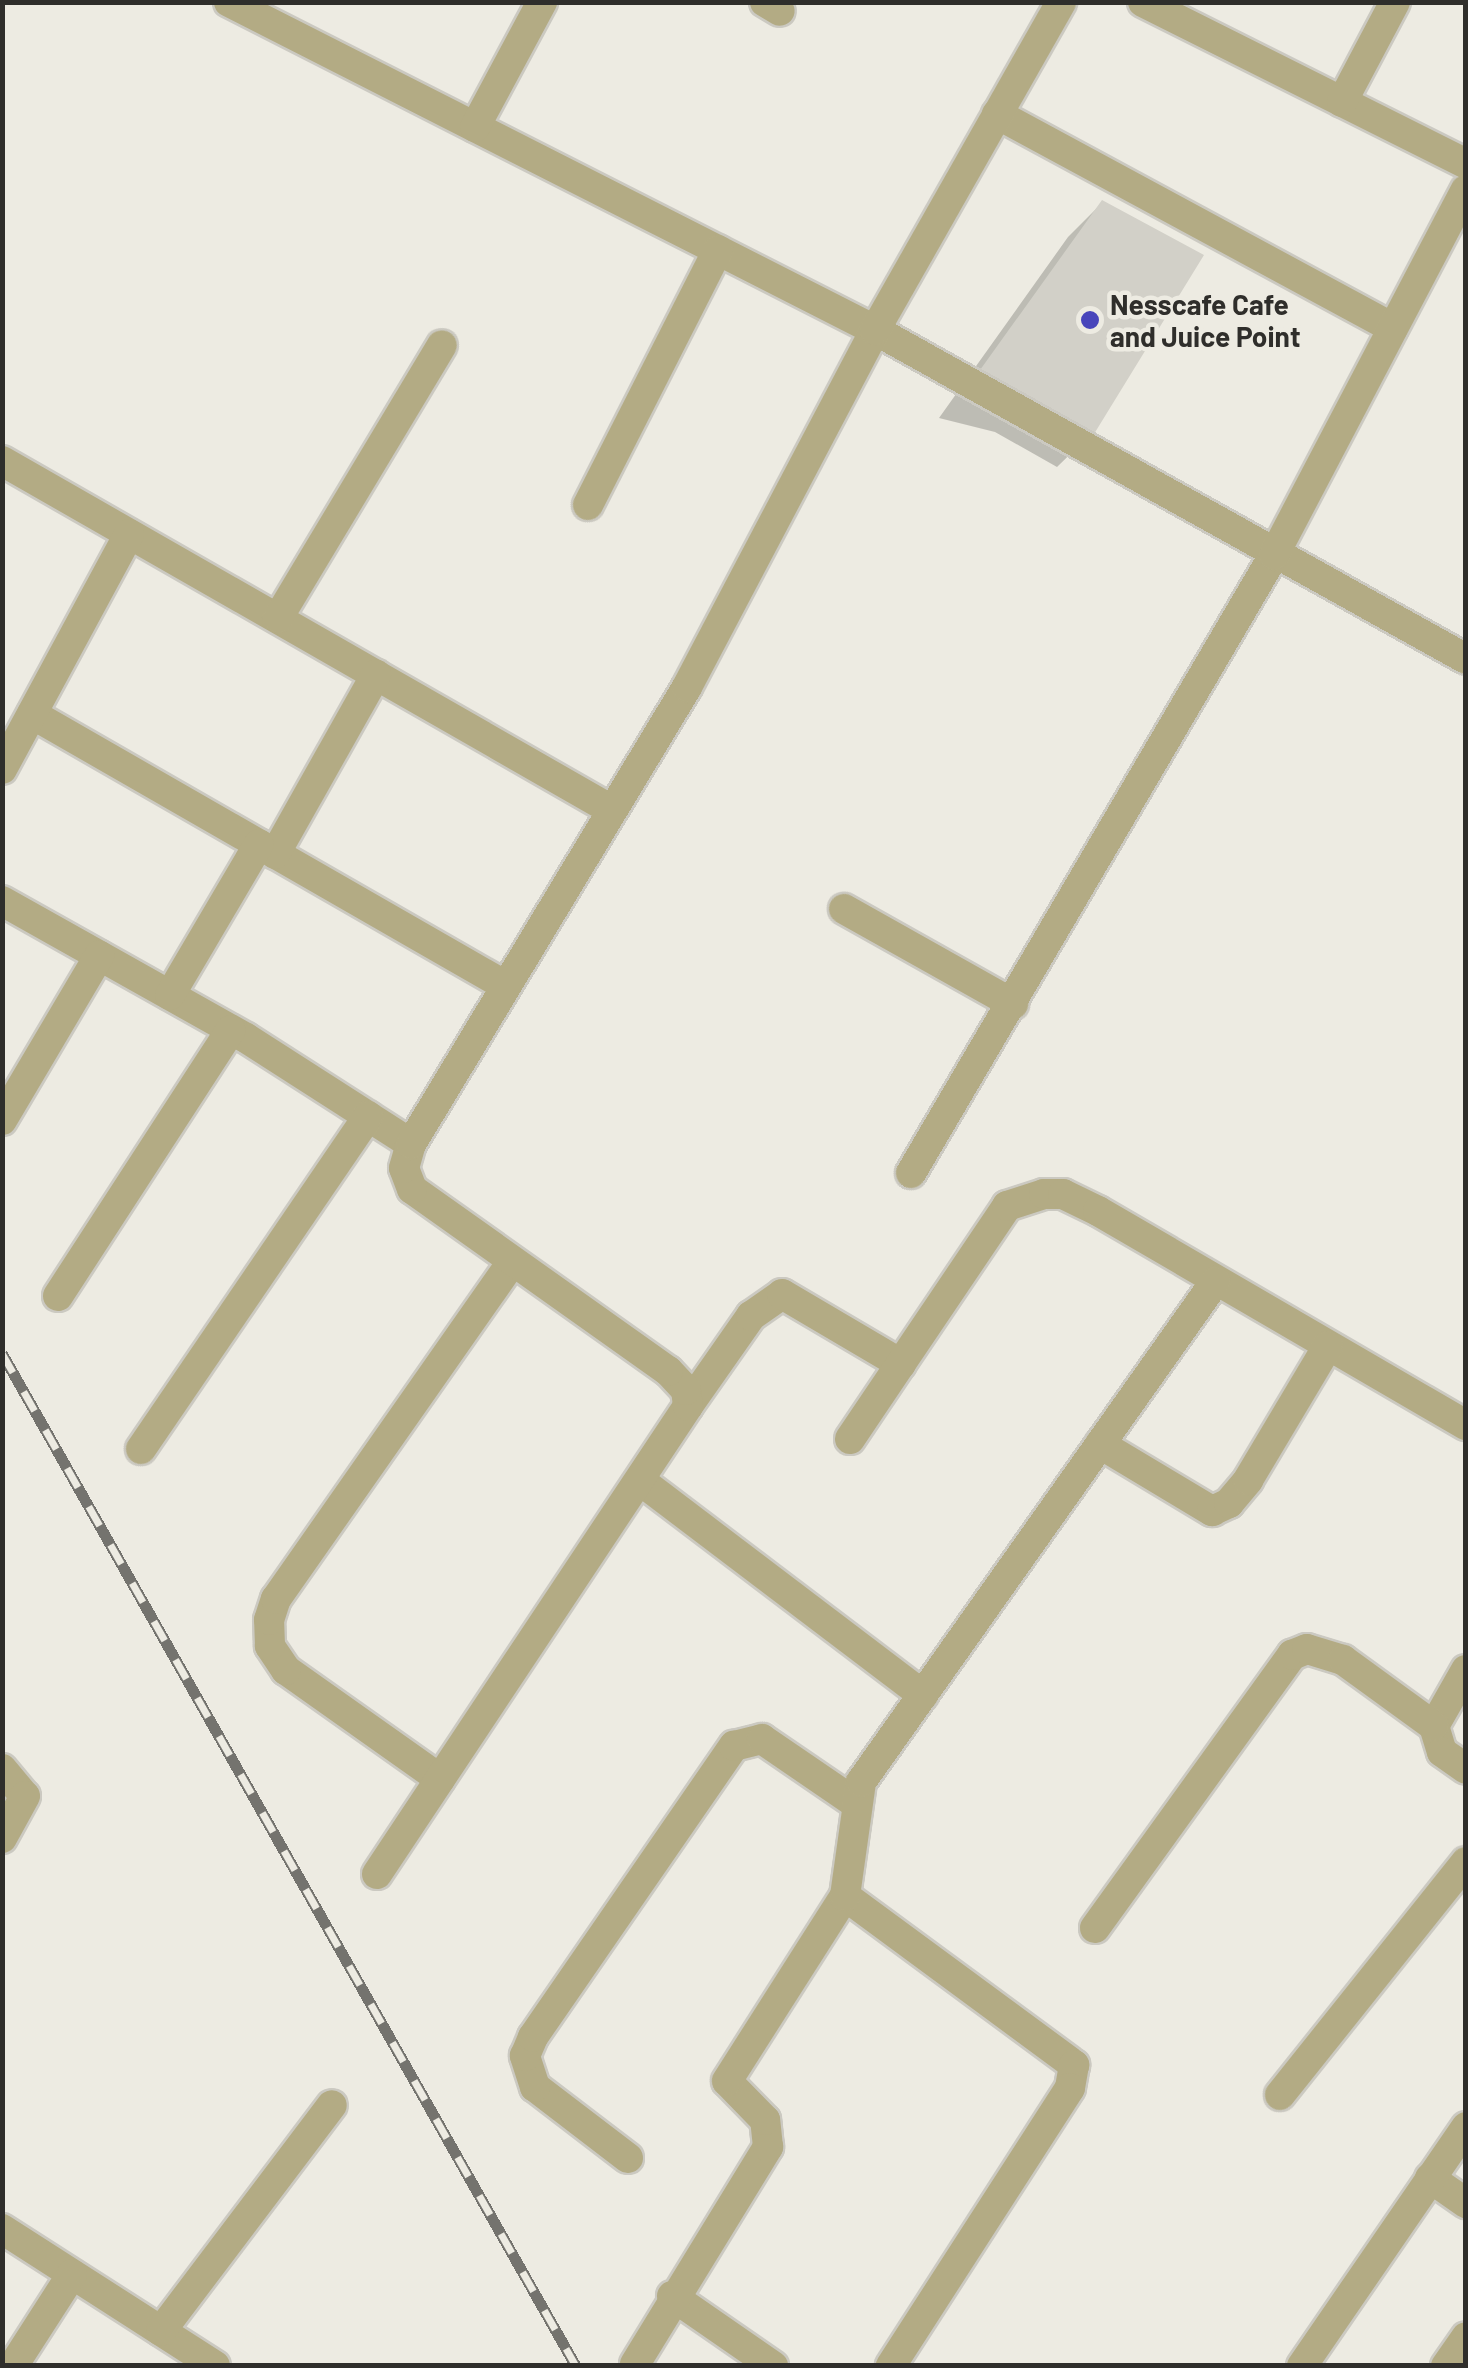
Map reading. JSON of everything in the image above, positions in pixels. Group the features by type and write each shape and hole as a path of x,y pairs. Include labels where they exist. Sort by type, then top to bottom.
{"street":[{"path":"228,2 875,330 1466,659"},
{"path":"475,127 542,2"},
{"path":"688,1406 686,1390 668,1371 412,1190 404,1168 410,1144 687,687 875,330 1062,2"},
{"path":"1143,2 1466,164"},
{"path":"1342,102 1396,2"},
{"path":"997,114 1393,328"},
{"path":"911,1173 1274,555 1466,190"},
{"path":"588,506 718,250"},
{"path":"278,618 442,344"},
{"path":"2,461 612,810"},
{"path":"2,769 129,534"},
{"path":"170,995 376,675"},
{"path":"32,714 504,985"},
{"path":"2,901 231,1030 410,1144"},
{"path":"844,909 1012,1004"},
{"path":"2,1120 99,956"},
{"path":"58,1296 231,1030"},
{"path":"141,1449 368,1116"},
{"path":"850,1439 1006,1206 1023,1196 1063,1194 1466,1425"},
{"path":"440,1779 286,1670 270,1646 269,1620 276,1599 512,1262"},
{"path":"635,2364 672,2296 768,2147 770,2128 728,2088 730,2072 845,1896 854,1802 923,1696 1215,1282"},
{"path":"377,1874 751,1316 782,1294 901,1364"},
{"path":"1100,1444 1212,1510 1229,1503 1248,1480 1328,1346"},
{"path":"640,1481 923,1696"},
{"path":"1095,1928 1292,1655 1307,1648 1343,1660 1434,1726 1442,1752 1466,1769"},
{"path":"1434,1726 1466,1670"},
{"path":"628,2158 535,2087 525,2056 533,2038 734,1746 762,1739 854,1802"},
{"path":"2,1769 25,1796 2,1838"},
{"path":"1280,2094 1466,1862"},
{"path":"845,1896 1074,2065 1070,2088 891,2366"},
{"path":"161,2331 332,2105"},
{"path":"1302,2366 1466,2127"},
{"path":"1430,2178 1466,2203"},
{"path":"2,2229 161,2331 195,2360"},
{"path":"14,2366 72,2274"},
{"path":"672,2296 773,2366"},
{"path":"1446,2366 1466,2337"}],"building":[{"name":"Nesscafe Cafe and Juice Point","path":"1102,200 1204,255 1094,434 1030,398 970,384"}],"railway":[{"path":"2,1353 576,2366"}],"place":[{"name":"Nesscafe Cafe and Juice Point","path":"1090,320"}]}
